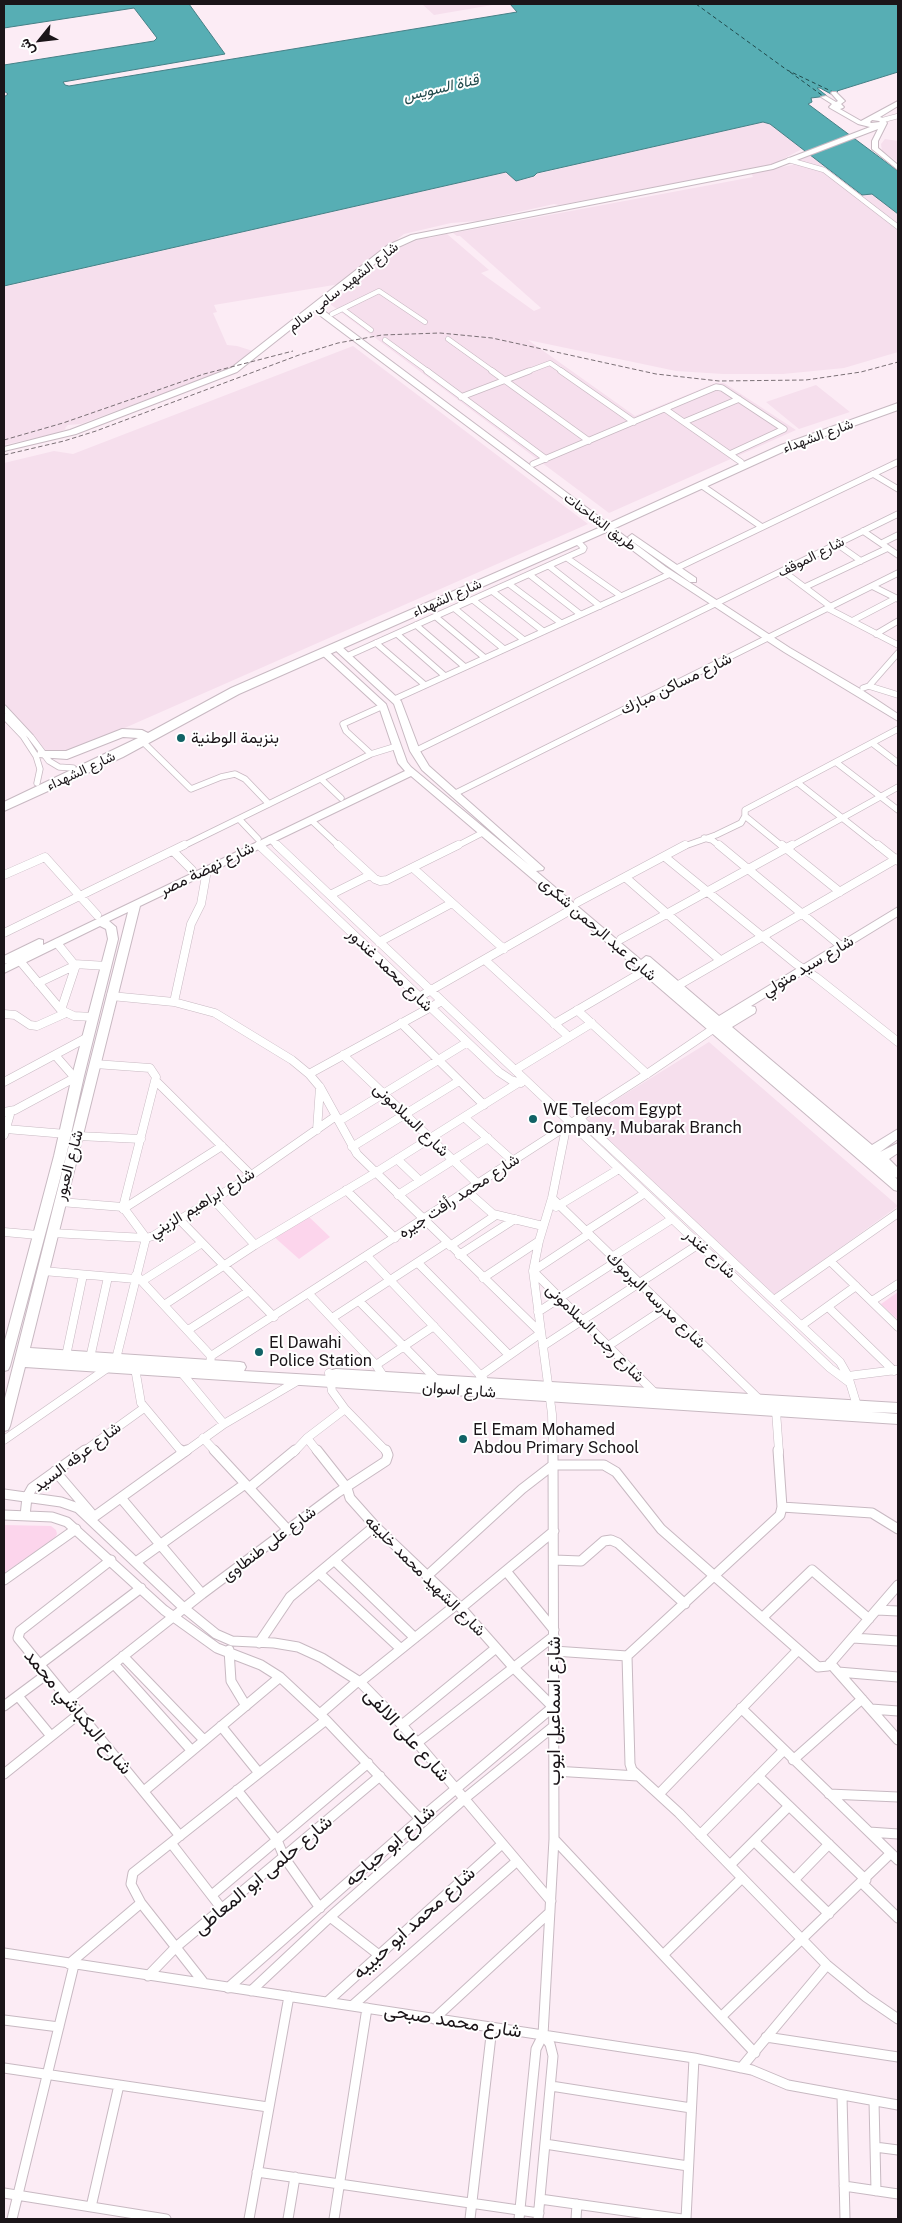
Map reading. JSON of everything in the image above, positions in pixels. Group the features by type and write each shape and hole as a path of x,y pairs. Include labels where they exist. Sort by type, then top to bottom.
{"highway":[{"name":"شارع الشهداء","path":"4,797 142,738 208,704 742,462 794,439 898,401"},
{"name":"شارع الشهداء","path":"4,807 94,766 217,693 577,541 608,524 793,444 898,406"},
{"path":"39,755 67,755 125,733 142,738"}],"street":[{"path":"834,93 842,101 835,104"},
{"path":"824,97 835,104"},
{"path":"858,133 873,118 898,103"},
{"path":"835,104 832,106 856,121 867,123 881,122"},
{"path":"858,133 898,114"},
{"path":"873,118 881,122"},
{"path":"881,122 882,128 875,141 875,148 898,168"},
{"name":"شارع الشهيد سامى سالم","path":"4,449 73,432 227,374 240,367 392,248 422,234 773,167 802,153 858,133"},
{"path":"789,160 824,170 898,227"},
{"path":"332,314 381,291 425,322"},
{"name":"طريق الشاحنات","path":"317,306 332,314 435,395"},
{"name":"طريق الشاحنات","path":"317,306 517,457 677,574 898,718"},
{"path":"344,310 371,330"},
{"path":"448,339 589,441"},
{"path":"385,340 546,459"},
{"path":"462,396 550,363 634,422"},
{"path":"533,464 716,387 722,388 784,429 730,454"},
{"path":"684,422 738,399"},
{"path":"666,408 742,462"},
{"name":"طريق الشاحنات","path":"517,457 533,464 608,524"},
{"path":"394,699 580,614 677,574 762,527 898,462"},
{"path":"873,474 898,489"},
{"path":"701,485 762,527"},
{"name":"شارع الموقف","path":"415,751 721,603 898,514"},
{"path":"863,531 898,554"},
{"path":"882,543 898,535"},
{"path":"334,661 340,656 347,656 583,550 584,548 577,541"},
{"path":"836,544 861,561"},
{"path":"804,587 888,548"},
{"path":"567,558 621,596"},
{"path":"549,566 600,606"},
{"path":"783,572 829,608 898,645"},
{"name":"شارع مساكن مبارك","path":"454,794 898,573"},
{"path":"530,574 580,614"},
{"path":"509,584 561,623"},
{"path":"872,586 897,598"},
{"path":"492,591 543,631"},
{"path":"852,621 897,598"},
{"path":"473,600 524,640"},
{"path":"454,608 504,649"},
{"path":"436,617 485,658"},
{"path":"876,634 898,621"},
{"path":"416,625 464,667"},
{"path":"397,634 445,676"},
{"name":"طريق الشاحنات","path":"772,636 866,687 898,712"},
{"path":"376,643 424,685"},
{"name":"شارع عبد الرحمن شكرى","path":"337,647 394,699 405,721 415,751 425,768 501,840 576,905 646,970 719,1025"},
{"name":"شارع عبد الرحمن شكرى","path":"324,652 383,706 397,746 409,769 484,832 501,840"},
{"path":"898,653 866,687 898,696"},
{"path":"371,754 346,731 343,724 383,706"},
{"path":"4,708 31,737 39,755 40,769 37,783"},
{"path":"4,716 39,755 54,764 73,768"},
{"path":"388,718 398,718 405,721 400,726 392,729"},
{"path":"419,997 625,877 691,842 716,835 740,823 745,816 745,810 837,763 898,729"},
{"path":"142,738 191,789 221,776 235,774 245,779 269,804"},
{"path":"872,743 898,763"},
{"path":"4,933 371,754 397,746"},
{"path":"837,763 898,810"},
{"name":"شارع نهضة مصر","path":"4,962 99,918 192,870 258,842 270,839 311,820 373,786 409,769"},
{"path":"321,779 341,798"},
{"path":"677,986 897,860 798,783"},
{"name":"شارع نهضة مصر","path":"4,962 20,961 99,918 135,904 207,870 341,798 373,786"},
{"path":"622,939 898,787"},
{"path":"745,816 840,892"},
{"name":"شارع محمد غندور","path":"239,818 258,842 429,1007 504,1077 518,1083"},
{"path":"311,820 370,875 380,881 387,880 484,832"},
{"path":"704,838 712,840 841,946"},
{"name":"شارع محمد غندور","path":"270,839 571,1124"},
{"path":"173,851 192,870"},
{"path":"665,856 762,936 898,1042"},
{"path":"4,875 45,857 99,918"},
{"path":"412,868 504,949"},
{"path":"174,1002 191,924 201,904 207,870"},
{"path":"330,895 370,875"},
{"path":"625,877 720,960"},
{"path":"379,942 452,903"},
{"name":"شارع العبور","path":"5,1356 38,1234 54,1209 72,1135 76,1077 93,1017 109,983 135,904"},
{"name":"شارع عبد الرحمن شكرى","path":"576,905 622,939 677,986 872,1158 898,1186"},
{"name":"شارع سيد متولي","path":"807,971 841,946 898,911"},
{"name":"شارع العبور","path":"4,1426 43,1271 52,1232 54,1209 72,1135 95,1064 111,996 107,966 113,940 113,930 99,918"},
{"name":"شارع سيد متولي","path":"719,1025 807,971 898,919"},
{"path":"56,943 76,965"},
{"path":"485,960 568,1037"},
{"path":"20,961 64,1012"},
{"path":"64,1012 76,965"},
{"path":"38,983 76,965 107,966"},
{"path":"554,1024 646,970"},
{"path":"111,996 174,1002 202,1008 228,1019 292,1060 309,1074 320,1087 352,1146 375,1173 541,1333 509,1355 484,1380 367,1256"},
{"path":"309,1074 442,1001"},
{"path":"577,1010 648,1074"},
{"path":"4,1014 15,1015 27,1024 37,1026 64,1012 93,1017"},
{"path":"400,1023 484,1105"},
{"path":"515,1070 592,1023"},
{"name":"شارع محمد رأفت جيره","path":"211,1361 274,1317 648,1074 719,1025"},
{"path":"4,1082 88,1037"},
{"name":"شارع ابراهيم الزيني","path":"52,1232 146,1238 180,1220 251,1175 316,1130 384,1094 466,1042"},
{"path":"55,1055 76,1077 7,1112 5,1132 141,1139"},
{"name":"شارع السلامونى","path":"343,1055 478,1184"},
{"path":"95,1064 150,1068 156,1074 156,1081 123,1208"},
{"path":"156,1081 251,1175"},
{"path":"352,1146 460,1081"},
{"path":"164,1305 255,1244 375,1173 518,1083 528,1083"},
{"path":"316,1130 320,1087"},
{"path":"464,1117 513,1161"},
{"name":"شارع غندر","path":"579,1118 840,1362 849,1380 859,1411"},
{"name":"شارع غندر","path":"571,1124 830,1368 849,1380"},
{"name":"شارع اسماعيل ايوب","path":"543,2035 554,1839 554,1531 550,1391 533,1271 539,1241 552,1198 565,1133 571,1124"},
{"path":"872,1158 898,1133"},
{"path":"398,1194 488,1138"},
{"path":"54,1209 123,1208 222,1146"},
{"path":"872,1158 898,1147"},
{"name":"شارع عبد الرحمن شكرى","path":"872,1158 898,1174"},
{"path":"397,1159 420,1181"},
{"path":"548,1212 619,1169"},
{"path":"346,1190 395,1238"},
{"path":"467,1192 489,1212 543,1226"},
{"path":"533,1271 645,1193"},
{"name":"شارع مدرسه اليرموك","path":"552,1198 664,1309 761,1401"},
{"path":"213,1199 255,1244"},
{"path":"4,1440 113,1363 138,1279 146,1238 123,1208"},
{"path":"774,1300 898,1213"},
{"path":"332,1318 496,1215"},
{"path":"459,1255 515,1219"},
{"path":"538,1312 672,1219"},
{"path":"180,1220 274,1317"},
{"path":"4,1232 38,1234"},
{"path":"483,1278 539,1241"},
{"path":"43,1271 138,1279 202,1243"},
{"path":"544,1346 699,1244"},
{"path":"830,1261 898,1327"},
{"path":"418,1263 509,1355"},
{"name":"شارع رجب السلامونى","path":"533,1271 656,1394"},
{"path":"66,1356 83,1275"},
{"path":"90,1358 108,1277"},
{"path":"138,1279 188,1330 211,1361"},
{"path":"872,1301 898,1284"},
{"path":"802,1325 856,1286"},
{"path":"188,1330 249,1291"},
{"path":"309,1294 332,1318 380,1376 404,1346 434,1326"},
{"path":"359,1301 437,1380"},
{"path":"828,1307 896,1370"},
{"path":"608,1346 664,1309"},
{"name":"شارع اسوان","path":"22,1357 66,1356 90,1358 135,1368 301,1379 380,1376 437,1380 484,1380 550,1391 656,1394 761,1401 859,1411 898,1419"},
{"name":"شارع اسوان","path":"22,1357 113,1363 211,1361 329,1377"},
{"path":"135,1368 139,1396 144,1408 183,1453"},
{"path":"849,1380 896,1370"},
{"path":"181,1372 224,1424"},
{"name":"شارع اسوان","path":"380,1376 776,1411 859,1411 898,1408"},
{"name":"شارع على طنطاوى","path":"68,1700 202,1594 337,1493 383,1464 388,1455 386,1449 345,1409 332,1391 329,1377"},
{"path":"55,1471 93,1518 203,1438 301,1379"},
{"name":"شارع عرفه السيد","path":"25,1516 27,1498 32,1488 144,1408"},
{"path":"136,1562 247,1486 302,1445 307,1438 345,1409"},
{"path":"554,1651 627,1656 777,1519 782,1507 776,1411"},
{"path":"203,1438 288,1530"},
{"name":"شارع الشهيد محمد خليفه","path":"307,1438 347,1488 350,1498 375,1526 459,1606 514,1668 554,1707"},
{"path":"427,1576 522,1489 553,1464 604,1465 610,1468 658,1526 818,1666 825,1667 830,1663 898,1586"},
{"name":"شارع على الالفى","path":"4,1494 70,1504 93,1518 184,1608 216,1634 232,1641 288,1645 311,1652 359,1682 402,1725 551,1901"},
{"path":"121,1498 202,1594"},
{"path":"782,1507 865,1512 880,1516 898,1530"},
{"path":"4,1515 52,1517 67,1522 164,1610 217,1648 261,1665 280,1677 323,1717 420,1819"},
{"path":"259,1643 283,1606 375,1526"},
{"path":"4,1580 76,1529"},
{"path":"204,1983 141,1903 131,1884 133,1874 259,1773 323,1717 359,1682 554,1531"},
{"path":"554,1560 581,1561 604,1541 611,1540 618,1543 685,1604"},
{"name":"شارع البكباشي محمد","path":"111,1560 20,1630 18,1638 180,1836"},
{"path":"334,1560 415,1638"},
{"path":"417,1743 514,1668 554,1633 506,1570"},
{"path":"762,1618 812,1570 869,1619"},
{"path":"319,1573 401,1649"},
{"path":"39,1665 141,1588"},
{"path":"877,1610 898,1611"},
{"path":"853,1638 898,1641"},
{"path":"232,1641 228,1653 231,1682 246,1706"},
{"path":"402,1725 496,1648"},
{"path":"659,1794 798,1650"},
{"path":"123,1656 204,1740"},
{"path":"627,1656 629,1758 632,1770 659,1794 827,1965 866,1997 898,2019"},
{"path":"830,1663 898,1740"},
{"path":"114,1664 192,1751"},
{"path":"838,1672 898,1677"},
{"path":"4,1706 47,1674"},
{"path":"144,1791 280,1677"},
{"path":"18,1696 52,1736"},
{"path":"793,1760 862,1699"},
{"name":"شارع ابو حباجه","path":"228,1988 420,1819 554,1707"},
{"path":"721,2017 801,1939 864,1881 895,1856 741,1708"},
{"path":"871,1709 898,1711"},
{"path":"4,1774 80,1714"},
{"path":"221,1726 259,1773"},
{"name":"شارع ابو حباجه","path":"250,1991 330,1917 464,1799 554,1726"},
{"path":"700,1835 784,1751"},
{"name":"شارع حلمى ابو المعاطى","path":"212,1895 368,1763"},
{"path":"554,1771 638,1776"},
{"name":"شارع حلمى ابو المعاطى","path":"148,1976 176,1948 380,1776"},
{"path":"758,1776 829,1844 898,1918"},
{"path":"237,1790 277,1840 284,1857 320,1908"},
{"path":"829,1794 898,1797"},
{"path":"730,1865 789,1806"},
{"path":"869,1832 898,1834"},
{"path":"554,1839 755,2053"},
{"path":"754,1841 829,1914"},
{"path":"171,1843 222,1909"},
{"name":"شارع محمد ابو حبيبه","path":"326,2002 502,1844"},
{"path":"794,1880 829,1844"},
{"name":"شارع محمد ابو حبيبه","path":"352,2006 517,1861"},
{"path":"663,1955 742,1878"},
{"path":"12,2219 59,2027 71,1964 141,1903"},
{"path":"434,2019 550,1912"},
{"path":"330,1917 379,1955"},
{"name":"شارع محمد صبحى","path":"4,1953 694,2058 752,2070 788,2085 898,2105"},
{"path":"741,2068 827,1965"},
{"path":"249,2219 289,1996"},
{"path":"334,2219 367,2008"},
{"path":"4,2020 59,2027"},
{"path":"470,2219 492,2027"},
{"path":"258,2172 340,2182 471,2203 520,2215 539,2216 554,2056 550,2044 543,2035 536,2049 520,2215"},
{"path":"766,2037 898,2057"},
{"path":"540,2199 684,2219 694,2058"},
{"path":"4,2068 268,2107"},
{"path":"91,2207 119,2085"},
{"path":"551,2086 691,2108"},
{"path":"842,2096 844,2219"},
{"path":"874,2101 876,2191"},
{"path":"545,2144 688,2166"},
{"path":"875,2147 898,2150"},
{"path":"288,2219 295,2176"},
{"path":"844,2186 898,2194"},
{"path":"4,2193 166,2219"},
{"path":"576,2219 577,2204"}],"shaded area":[{"path":"422,4 498,4 434,15"},
{"path":"763,122 770,124 802,149 772,165 559,205 554,204 478,221 451,223 404,234 340,284 214,305 217,312 213,313 227,345 253,351 241,360 237,366 81,424 68,425 66,429 58,433 4,445 4,287 507,172 516,181 534,177 537,174"},
{"path":"885,139 898,141 898,162 882,151 881,144"},
{"path":"808,154 862,195 872,193 898,214 898,352 844,368 783,374 723,374 676,371 528,340 635,416 716,383 724,383 796,430 609,513 330,304 399,248 426,236 429,238 447,234 489,270 481,273 534,311 541,308 460,236 453,233 753,177 751,173 792,165"},
{"path":"353,346 588,524 61,756 51,757 4,705 4,463 54,451 73,454"},
{"path":"816,385 850,412 799,429 766,402"},
{"path":"709,1042 898,1206 774,1296 585,1119"},
{"path":"306,1214 330,1237 299,1259 272,1235"},
{"path":"898,1292 898,1320 881,1304"},
{"path":"4,1525 51,1526 56,1530 57,1534 54,1539 4,1573"}],"water":[{"name":"قناة السويس","path":"4,4 189,4 225,54 63,82 69,86 517,12 510,4 898,4 898,72 831,94 817,88 827,96 811,98 812,102 808,104 898,171 898,214 872,194 862,195 770,124 763,122 537,173 534,176 516,181 506,172 4,286 4,97 8,94 4,91 4,65 154,41 157,38 134,8 4,28"}],"ferry route":[{"path":"696,4 787,70 833,92"},
{"path":"790,72 823,96"}],"railway":[{"path":"4,455 64,441 96,431 299,355 338,343 382,335 440,333 492,338 656,374 719,381 806,380 861,372 898,362"},
{"path":"4,440 63,423 204,374 293,351"}],"place":[{"name":"بنزيمة الوطنية","path":"181,738"},
{"name":"WE Telecom Egypt Company, Mubarak Branch","path":"533,1119"},
{"name":"El Dawahi Police Station","path":"259,1352"},
{"name":"El Emam Mohamed Abdou Primary School","path":"463,1439"}]}
